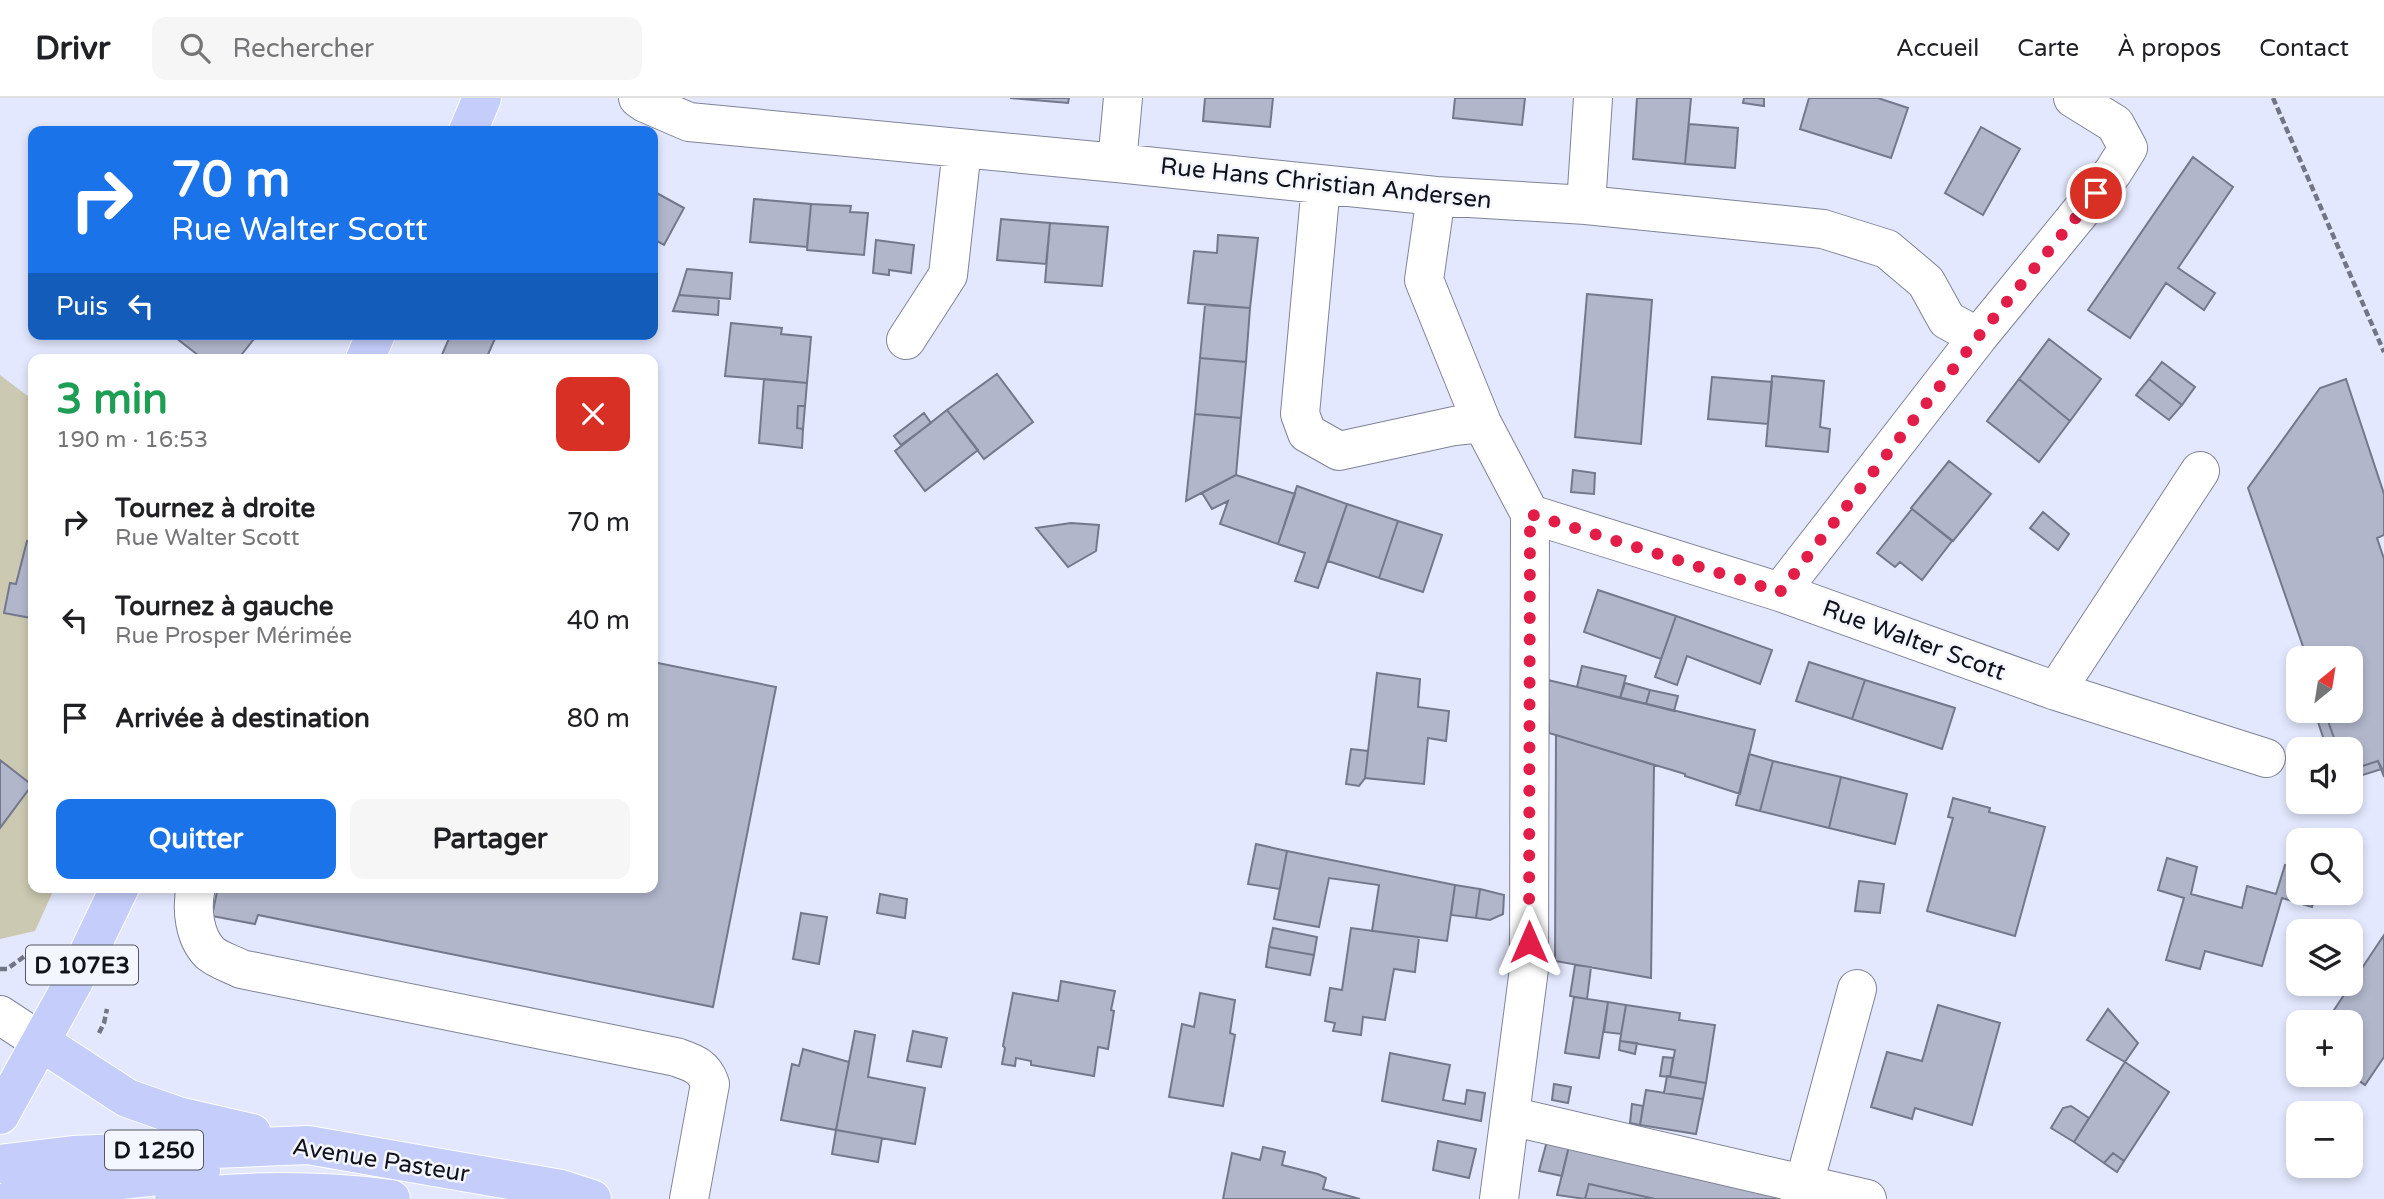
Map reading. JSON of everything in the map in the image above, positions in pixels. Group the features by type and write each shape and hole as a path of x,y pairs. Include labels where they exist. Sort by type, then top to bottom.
{"main road":[{"path":"470,126 482,98"},
{"name":"D 107E3","path":"0,1115 94,943 117,893"},
{"path":"41,1042 127,1098 178,1116 308,1145"},
{"path":"12,1199 52,1188 191,1173 308,1145"},
{"name":"Avenue Pasteur","path":"0,1164 74,1155 308,1145 561,1189 592,1199"},
{"name":"Avenue Pasteur","path":"174,1199 279,1193 347,1193 391,1199"}],"street":[{"name":"Rue Hans Christian Andersen","path":"638,98 689,122 1436,196 1586,205 1823,229 1887,249 1926,282 1947,320 1978,337"},
{"path":"1117,163 1123,98"},
{"path":"1586,205 1593,98"},
{"path":"1780,592 1978,337 2113,172 2128,148 2115,124 2073,98"},
{"path":"906,340 947,275 962,149"},
{"path":"1321,185 1300,414 1307,433 1339,451 1454,426 1482,423"},
{"path":"1436,196 1424,280 1482,423 1530,514 1529,969 1499,1199"},
{"path":"2056,691 2200,471"},
{"name":"Rue Walter Scott","path":"1530,514 1780,592 2056,691 2266,758"},
{"path":"195,893 196,930 211,953 241,969 676,1057 698,1065 710,1084 689,1199"},
{"path":"1802,1192 1857,989"},
{"path":"0,1015 41,1042"},
{"path":"1510,1116 1802,1192 1867,1199"}],"path":[{"path":"2273,98 2384,352"}],"shaded area":[{"path":"0,375 28,396 28,893 52,893 35,931 0,939"}],"building":[{"path":"1010,98 1069,98 1068,103"},
{"path":"1205,98 1273,98 1270,127 1203,121"},
{"path":"1455,98 1525,98 1522,125 1453,118"},
{"path":"1637,98 1691,98 1685,164 1633,159"},
{"path":"1744,98 1764,98 1764,106 1743,103"},
{"path":"1809,98 1878,98 1908,108 1891,158 1800,129"},
{"path":"1689,124 1738,128 1735,168 1685,164"},
{"path":"1981,127 2020,149 1983,215 1945,193"},
{"path":"2193,157 2233,187 2178,268 2215,293 2204,310 2166,283 2130,338 2088,310"},
{"path":"658,194 684,208 664,245 658,242"},
{"path":"754,199 811,204 807,247 750,242"},
{"path":"811,204 851,206 850,212 868,213 864,255 807,250"},
{"path":"1001,219 1050,223 1046,264 997,260"},
{"path":"1050,223 1108,227 1102,286 1045,282"},
{"path":"1218,235 1258,238 1250,308 1188,303 1194,251 1217,253"},
{"path":"876,240 914,245 911,273 889,270 889,275 873,273"},
{"path":"687,269 732,273 730,299 679,295"},
{"path":"1587,294 1652,300 1641,444 1575,437"},
{"path":"679,295 719,298 718,315 673,311"},
{"path":"1205,305 1250,308 1246,362 1200,358"},
{"path":"731,323 782,328 781,334 811,337 807,383 725,376"},
{"path":"2049,339 2101,379 2070,421 2019,379"},
{"path":"179,340 253,340 242,354 197,354"},
{"path":"448,340 494,340 488,354 442,354"},
{"path":"1200,358 1246,362 1241,418 1195,414"},
{"path":"2162,362 2195,387 2182,405 2149,379"},
{"path":"997,374 1033,422 984,459 947,410"},
{"path":"1772,376 1824,381 1820,427 1830,429 1828,452 1766,446"},
{"path":"1712,377 1772,382 1768,424 1708,419"},
{"path":"764,379 807,383 805,406 798,406 797,428 803,429 802,448 759,443"},
{"path":"2019,379 2070,421 2039,462 1987,421"},
{"path":"2149,379 2182,405 2169,420 2136,395"},
{"path":"2346,379 2384,494 2384,535 2377,538 2384,559 2384,777 2378,761 2363,766 2363,737 2334,737 2329,723 2363,723 2363,646 2303,646 2248,488 2320,388"},
{"path":"798,406 805,406 803,429 797,428"},
{"path":"947,410 978,450 925,491 895,451"},
{"path":"924,413 931,423 901,445 894,436"},
{"path":"1195,414 1241,418 1236,475 1186,501"},
{"path":"1949,461 1991,494 1953,541 1911,508"},
{"path":"1573,470 1595,473 1594,494 1571,492"},
{"path":"1236,475 1295,494 1278,544 1220,524 1228,501 1212,509 1202,493"},
{"path":"1297,486 1347,504 1318,588 1295,581 1305,553 1278,544"},
{"path":"1347,504 1398,521 1379,578 1328,561"},
{"path":"1912,509 1952,541 1922,580 1900,562 1895,567 1877,553"},
{"path":"2043,512 2069,534 2058,550 2030,528"},
{"path":"1398,521 1442,535 1423,592 1379,578"},
{"path":"1071,523 1099,525 1096,551 1068,567 1036,528"},
{"path":"28,541 28,617 4,613 10,583 16,584"},
{"path":"1598,590 1676,616 1661,659 1584,632"},
{"path":"1676,616 1772,650 1760,684 1687,656 1677,685 1655,677"},
{"path":"1809,662 1865,680 1852,719 1796,701"},
{"path":"658,663 776,687 713,1007 258,915 255,924 212,916 217,893 658,893"},
{"path":"1582,666 1626,676 1620,698 1577,687"},
{"path":"1377,673 1420,679 1418,707 1449,711 1446,741 1428,738 1424,784 1365,778"},
{"path":"1548,680 1755,730 1740,794 1685,774 1549,733"},
{"path":"1865,680 1955,708 1942,749 1852,719"},
{"path":"1625,683 1650,690 1646,704 1620,698"},
{"path":"1650,690 1678,696 1674,711 1646,704"},
{"path":"2318,723 2329,723 2334,737 2323,737"},
{"path":"1556,735 1654,765 1651,978 1555,961"},
{"path":"1351,749 1368,751 1365,778 1359,786 1346,784"},
{"path":"1749,754 1773,761 1760,811 1736,805"},
{"path":"0,760 28,782 28,790 0,828"},
{"path":"1773,761 1841,777 1829,828 1760,811"},
{"path":"2378,761 2382,769 2363,775 2363,766"},
{"path":"1841,777 1907,794 1895,844 1829,828"},
{"path":"1953,798 1990,808 1989,812 2045,827 2015,936 1927,911 1953,818 1948,817"},
{"path":"1256,844 1287,851 1280,889 1248,884"},
{"path":"1287,851 1455,885 1447,941 1372,931 1379,885 1329,878 1319,927 1274,919"},
{"path":"2167,858 2197,867 2191,894 2242,908 2247,886 2276,894 2286,865 2286,899 2282,898 2262,966 2205,951 2200,969 2166,960 2184,898 2158,890"},
{"path":"1859,881 1884,884 1880,913 1855,911"},
{"path":"1455,885 1480,889 1476,918 1451,915"},
{"path":"1480,889 1504,895 1503,914 1490,920 1476,918"},
{"path":"880,894 907,899 905,918 877,913"},
{"path":"801,913 827,917 819,964 793,959"},
{"path":"1273,928 1317,937 1314,955 1269,947"},
{"path":"1351,928 1419,937 1415,972 1394,969 1385,1020 1363,1017 1361,1035 1333,1031 1335,1023 1325,1021 1330,988 1342,990"},
{"path":"2384,935 2384,1057 2365,1085 2363,1010 2334,1010 2343,996 2363,996 2363,966"},
{"path":"1269,947 1314,955 1310,975 1266,967"},
{"path":"1575,965 1591,967 1587,999 1570,996"},
{"path":"1061,981 1115,991 1108,1049 1098,1047 1094,1076 1031,1065 1031,1061 1016,1058 1015,1066 1002,1064 1013,993 1058,1001"},
{"path":"1200,993 1235,1000 1230,1033 1235,1035 1223,1106 1169,1097 1182,1024 1194,1027"},
{"path":"1574,997 1608,1002 1599,1058 1565,1053"},
{"path":"1608,1002 1626,1005 1621,1034 1604,1032"},
{"path":"1626,1005 1680,1013 1679,1020 1715,1025 1706,1083 1670,1077 1675,1050 1620,1041"},
{"path":"1938,1005 2000,1023 1972,1125 1915,1108 1912,1119 1871,1107 1887,1052 1922,1061"},
{"path":"2108,1009 2138,1043 2125,1062 2087,1040"},
{"path":"855,1031 875,1035 868,1077 925,1088 915,1144 836,1130"},
{"path":"913,1031 947,1038 941,1067 907,1061"},
{"path":"1620,1041 1637,1043 1635,1054 1619,1050"},
{"path":"803,1049 849,1062 836,1130 781,1120 792,1064 799,1066"},
{"path":"1390,1053 1450,1065 1443,1100 1465,1104 1467,1090 1485,1093 1481,1121 1382,1101"},
{"path":"1663,1057 1673,1058 1670,1077 1660,1076"},
{"path":"2125,1062 2169,1092 2124,1161 2113,1153 2104,1163 2074,1142"},
{"path":"1667,1076 1706,1083 1703,1099 1664,1093"},
{"path":"1554,1084 1571,1087 1568,1103 1552,1100"},
{"path":"1646,1090 1703,1099 1696,1134 1640,1125"},
{"path":"1632,1104 1643,1106 1640,1125 1630,1123"},
{"path":"2071,1106 2089,1118 2074,1142 2051,1128 2063,1108"},
{"path":"836,1130 882,1138 878,1162 832,1154"},
{"path":"1438,1141 1476,1149 1469,1178 1433,1170"},
{"path":"1547,1141 1569,1146 1562,1176 1539,1171"},
{"path":"1569,1146 1787,1199 1655,1199 1589,1184 1585,1199 1557,1195"},
{"path":"1263,1147 1285,1152 1282,1165 1326,1178 1323,1189 1360,1199 1223,1199 1232,1153 1260,1160"},
{"path":"2113,1153 2124,1161 2117,1172 2104,1163"},
{"path":"1589,1184 1655,1199 1585,1199"}],"route":[{"path":"1529,942 1530,514 1780,592 1978,337 2096,193"}]}
